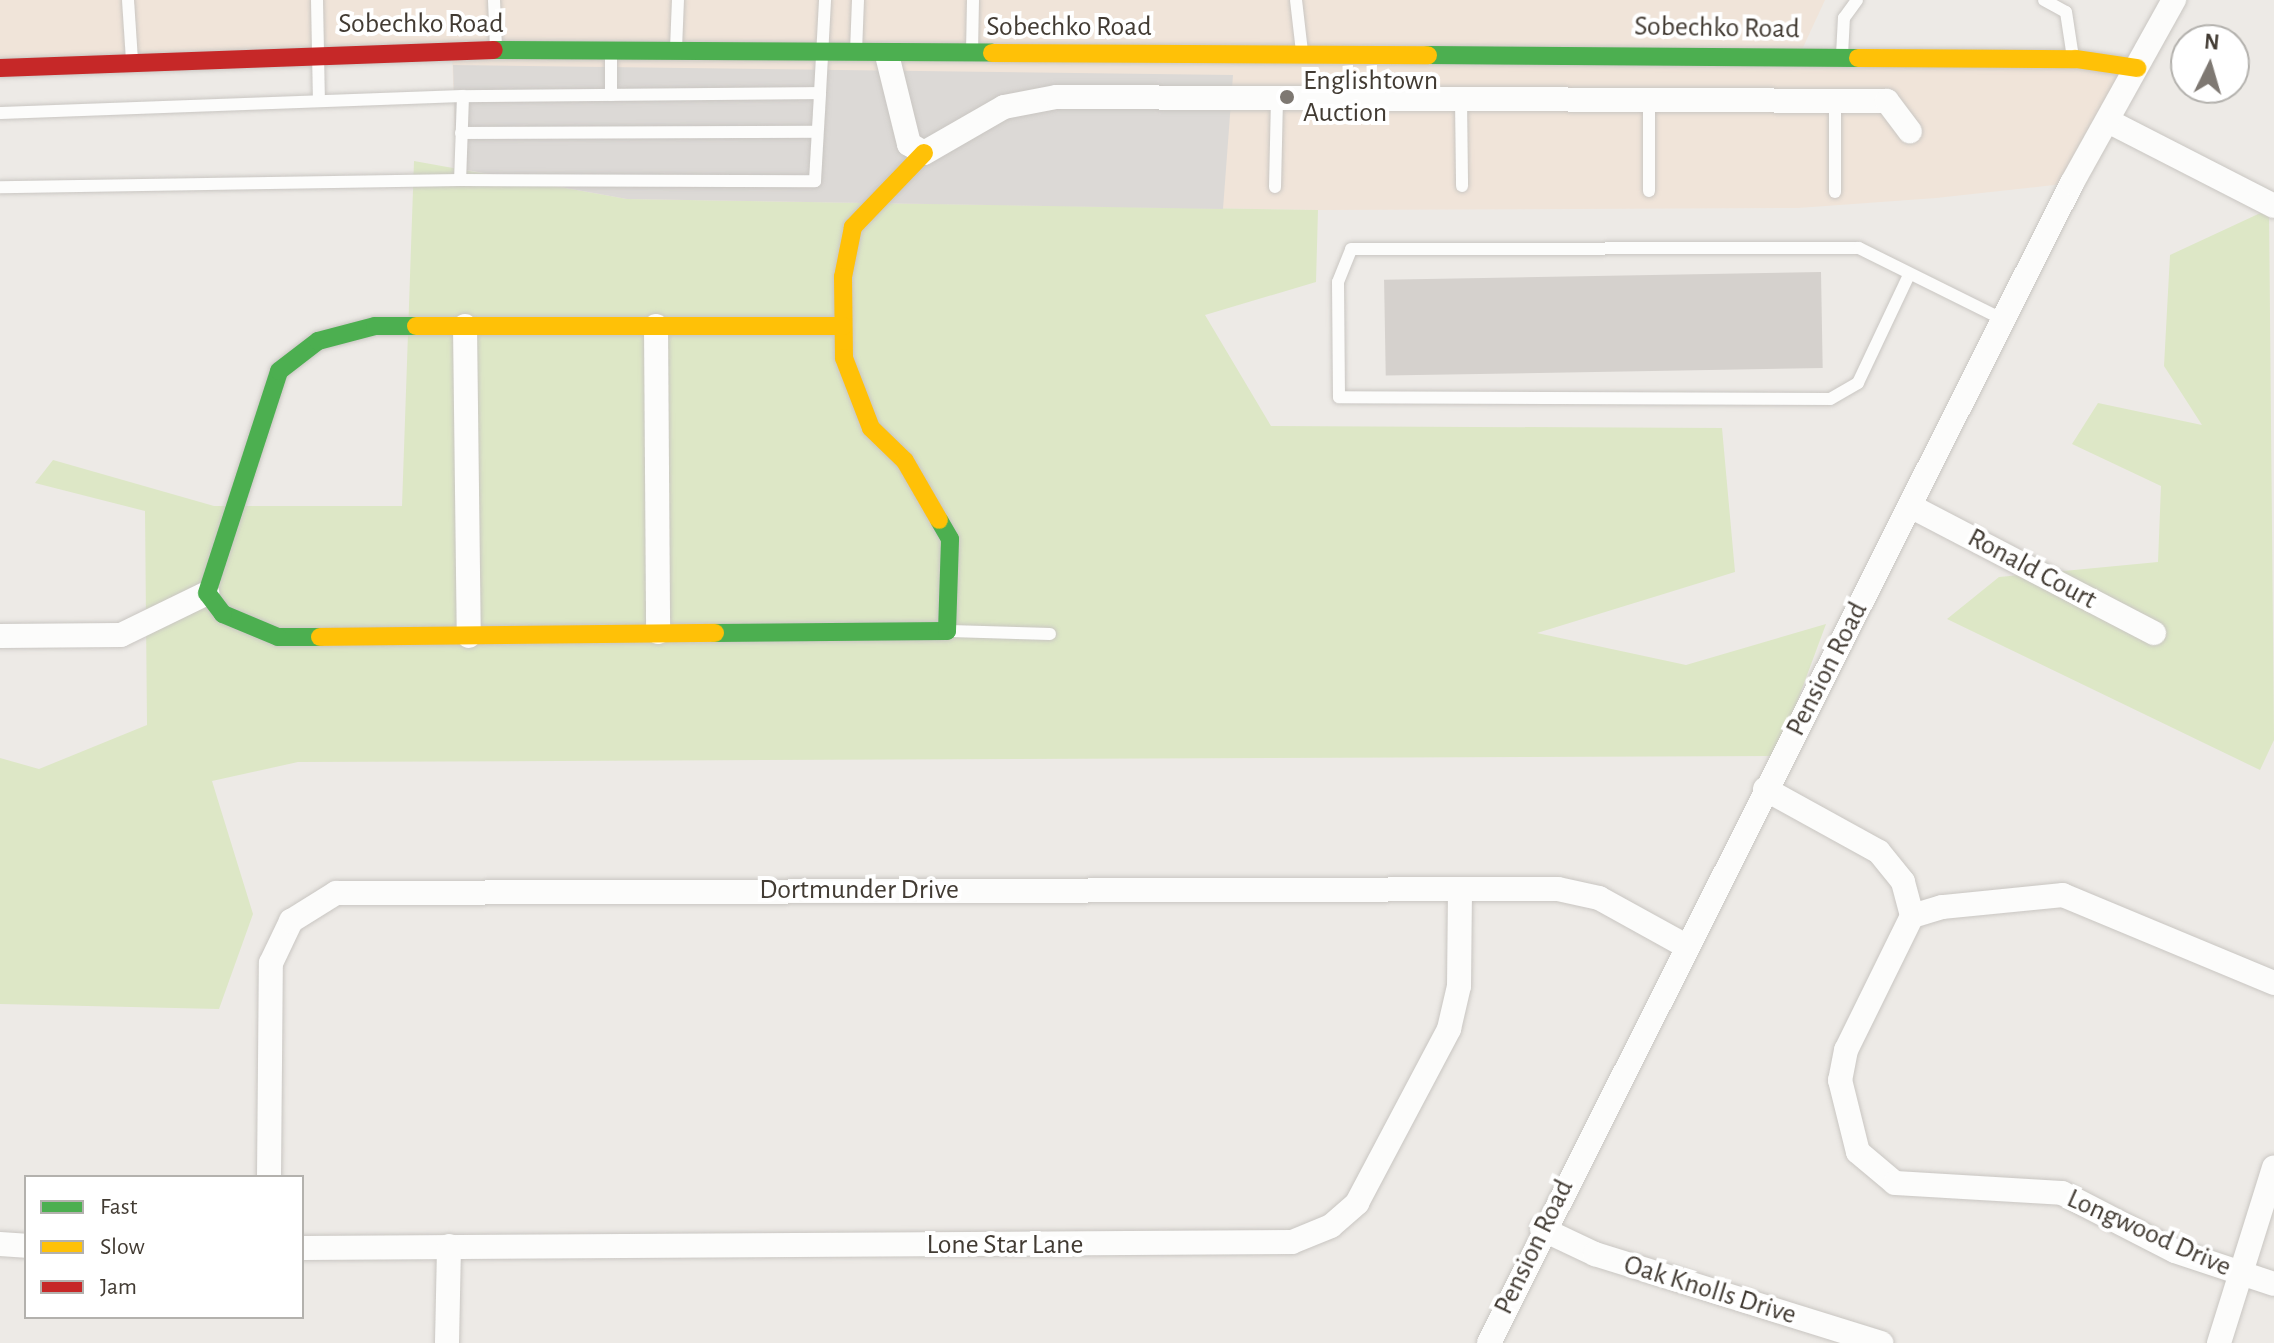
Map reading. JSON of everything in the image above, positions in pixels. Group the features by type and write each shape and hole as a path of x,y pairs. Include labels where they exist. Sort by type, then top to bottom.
{"street":[{"name":"Pension Road","path":"1489,1343 1542,1229 1684,945 2108,121 2174,0"},
{"name":"Sobechko Road","path":"0,68 317,53 496,51 611,54 1648,55 2073,59 2137,68"},
{"path":"887,55 909,144 924,153"},
{"path":"1648,55 1649,98"},
{"path":"207,593 223,614 278,637 947,631 950,539 905,461 871,428 856,399 843,326 853,227 924,153 1004,107 1056,97 1887,101 1910,131"},
{"path":"2108,121 2274,206"},
{"path":"0,636 121,635 207,593 279,371 318,341 375,326 843,326"},
{"path":"465,326 469,636"},
{"path":"656,326 658,632"},
{"name":"Ronald Court","path":"1910,506 2154,633"},
{"path":"1765,789 1879,852 1903,882 1912,916 2063,895 2274,983"},
{"name":"Dortmunder Drive","path":"269,1175 271,963 291,921 336,893 1460,889 1582,892 1684,945"},
{"name":"Lone Star Lane","path":"304,1248 1292,1242 1331,1226 1363,1195 1449,1029 1459,986 1460,889"},
{"name":"Longwood Drive","path":"1912,916 1841,1066 1851,1135 1868,1166 1909,1186 2062,1193 2175,1251 2274,1284"},
{"path":"2219,1343 2274,1167"},
{"name":"Oak Knolls Drive","path":"1542,1229 1595,1254 1876,1342"},
{"path":"0,1244 24,1246"},
{"path":"447,1343 449,1246"}],"lane":[{"path":"128,0 132,61"},
{"path":"317,0 319,101"},
{"path":"494,0 496,51"},
{"path":"676,54 678,0"},
{"path":"0,187 460,180 815,181 825,0"},
{"path":"856,55 858,0"},
{"path":"972,55 973,0"},
{"path":"1296,0 1302,56"},
{"path":"1841,58 1844,18 1857,0"},
{"path":"2044,0 2066,12 2073,59"},
{"path":"611,54 611,95"},
{"path":"0,113 463,96 820,93"},
{"path":"460,180 463,96"},
{"path":"1649,98 1649,191"},
{"path":"1275,187 1277,99"},
{"path":"1461,99 1462,186"},
{"path":"1835,100 1835,192"},
{"path":"461,133 817,132"},
{"path":"1908,277 1858,383 1830,399 1339,397 1338,282 1351,249 1859,248 1908,277 2006,321"},
{"path":"947,631 1050,634"}],"shaded area":[{"name":"Englishtown Auction","path":"0,0 1825,0 1799,56 2137,68 2072,183 1936,198 1798,208 1318,210 627,199 456,168 452,51 0,68"},
{"path":"453,65 1233,75 1223,209 627,199 456,168"}],"green space":[{"path":"414,161 627,199 1318,210 1316,282 1205,315 1271,426 1722,428 1735,572 1537,633 1686,665 1826,624 1777,756 298,762 212,781 253,914 219,1009 0,1004 0,758 39,769 147,725 145,511 35,483 53,460 214,506 402,506"},
{"path":"2269,209 2274,740 2260,770 1947,619 1999,577 2158,562 2161,486 2072,444 2098,403 2202,425 2164,366 2170,255"}],"building":[{"path":"1821,272 1823,368 1386,376 1384,280"}],"traffic: fast":[{"path":"494,50 992,53"},
{"path":"1428,55 1858,58"},
{"path":"320,637 278,637 223,614 207,593 279,371 318,341 375,326 416,326"},
{"path":"715,633 947,631 950,539 939,520"}],"traffic: slow":[{"path":"992,53 1428,55"},
{"path":"1858,58 2076,59 2137,68"},
{"path":"924,153 853,227 843,277 844,358 871,428 905,461 939,520"},
{"path":"416,326 843,326"},
{"path":"320,637 715,633"}],"traffic: jam":[{"path":"0,68 494,50"}],"place":[{"name":"Englishtown Auction","path":"1287,97"}]}
